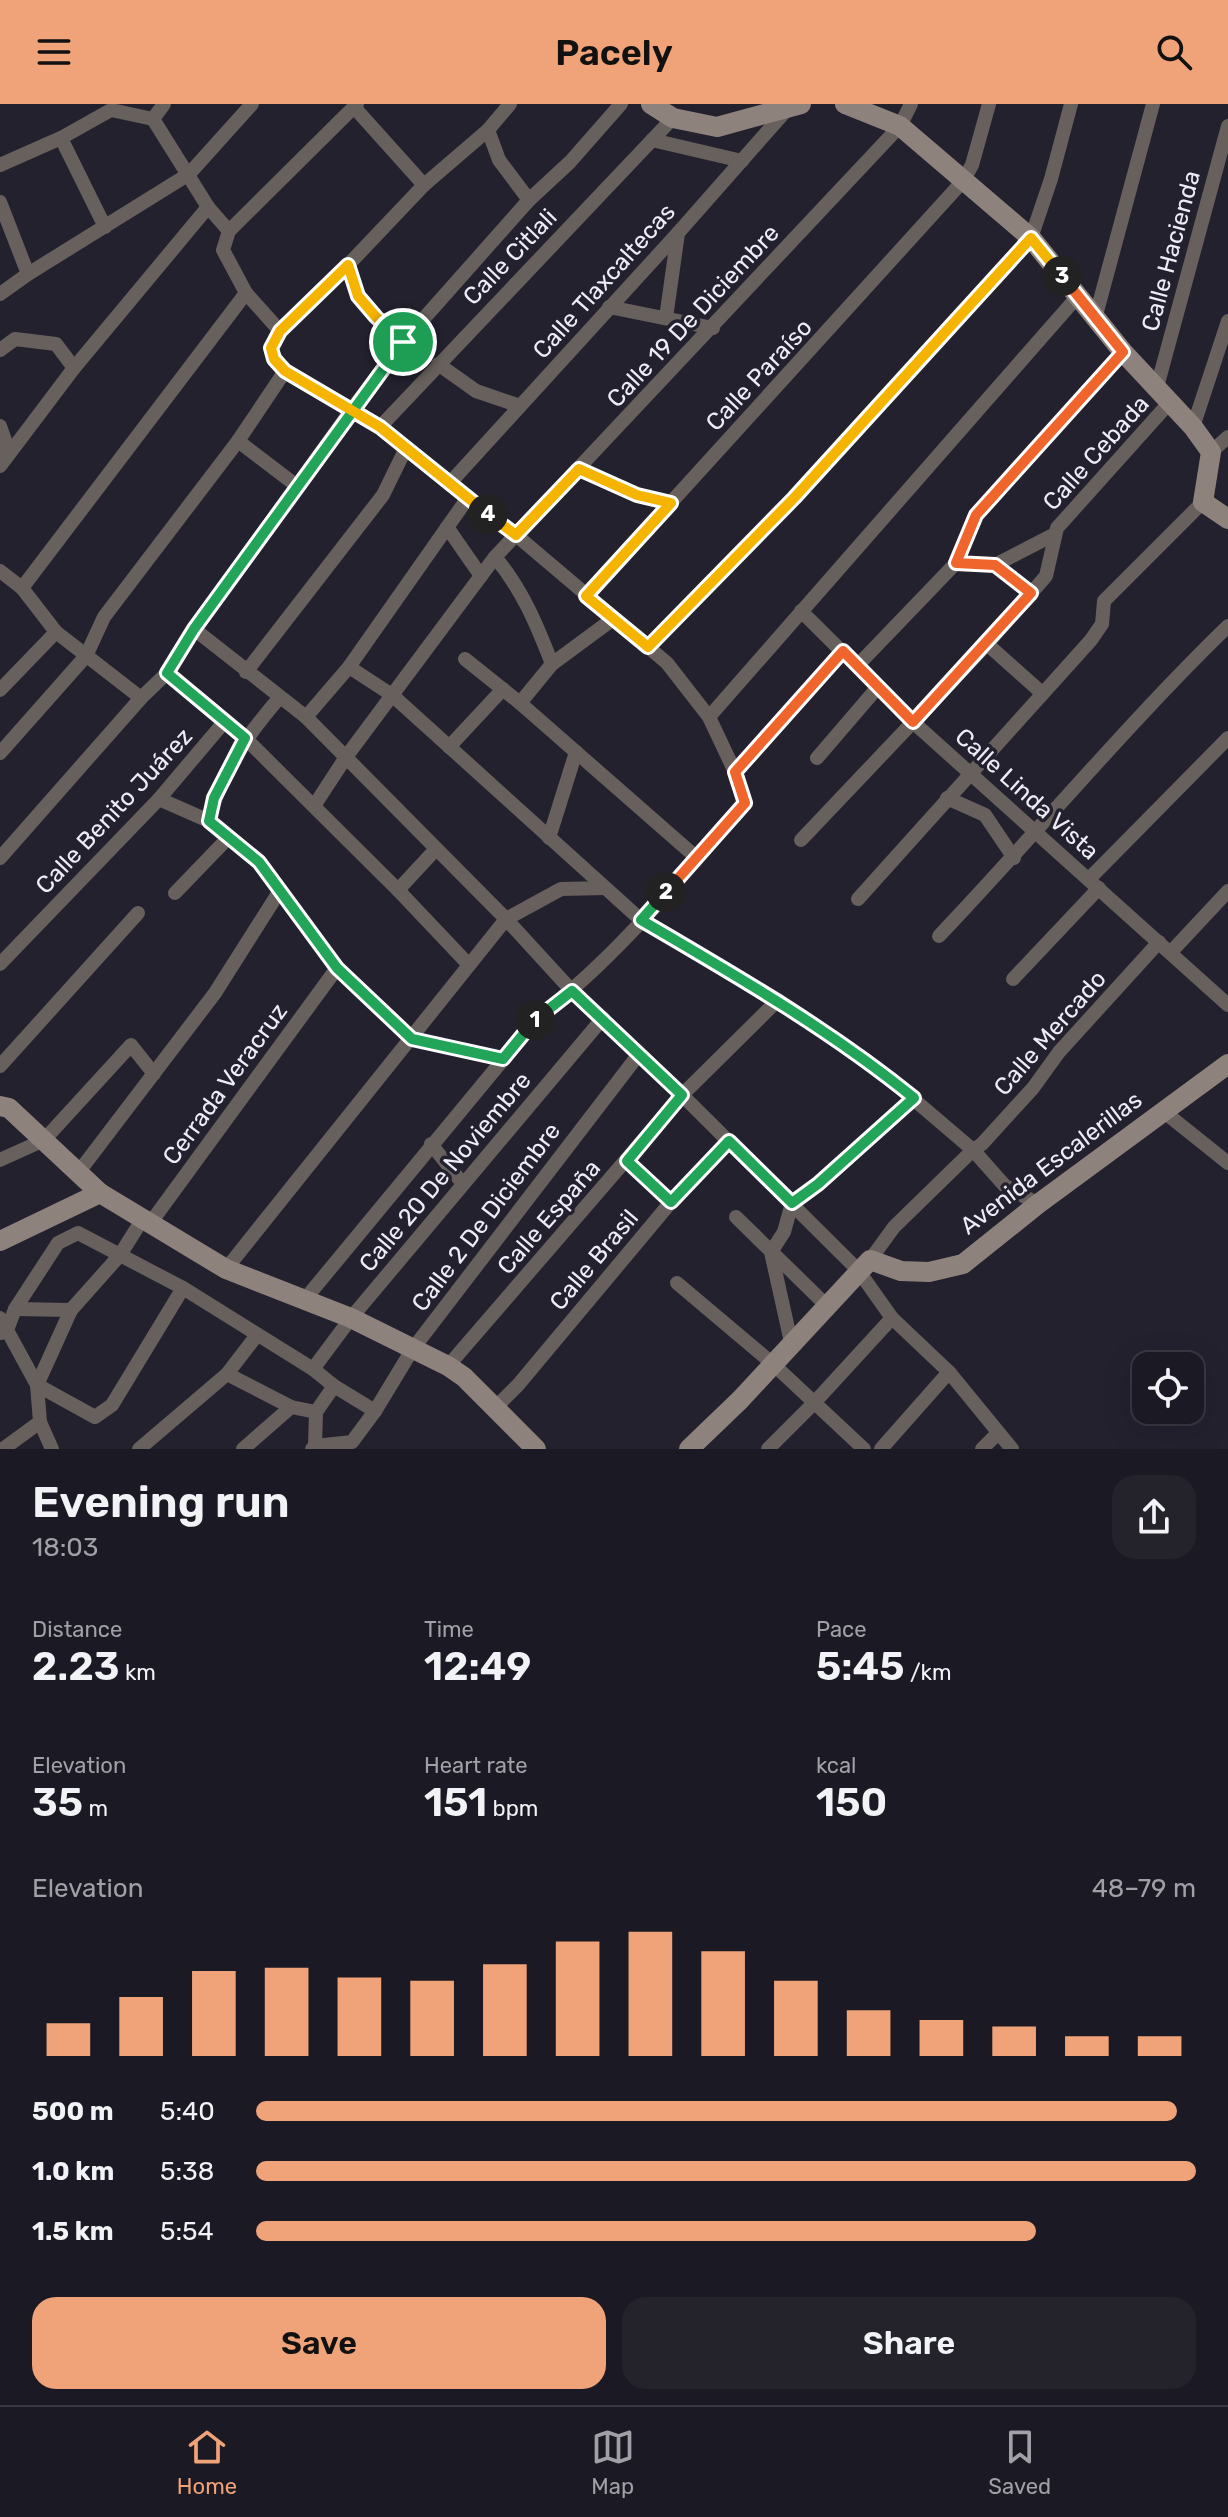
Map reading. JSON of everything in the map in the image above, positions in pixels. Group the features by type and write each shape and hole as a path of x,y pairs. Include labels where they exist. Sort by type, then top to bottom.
{"main road":[{"path":"651,104 673,118 717,127 795,106"},
{"path":"845,104 900,126 1031,238 1123,352 1164,394 1211,452 1203,502 1228,519"},
{"name":"Avenida Escalerillas","path":"864,1265 929,1272 963,1264 1163,1111 1225,1070"},
{"path":"0,1106 9,1108 100,1193 145,1222 226,1269 306,1298 448,1366 464,1377 536,1449"},
{"path":"0,1241 100,1193"},
{"path":"689,1449 864,1265"}],"street":[{"path":"153,119 164,104"},
{"path":"0,294 189,174 252,104"},
{"path":"306,1298 540,1015 572,991 641,920 745,803 735,772 709,717 667,663 516,535 380,427 285,371 274,359 271,348 280,331 424,185 488,130 510,104"},
{"path":"0,858 141,698 167,673 194,629 403,342 529,200 570,162 621,104"},
{"name":"Calle 19 De Diciembre","path":"314,806 346,757 495,557 900,126 911,104"},
{"path":"963,181 972,165 989,104"},
{"path":"648,647 794,498 1031,238 1071,104"},
{"path":"1096,315 1153,104"},
{"path":"280,331 246,293 223,250 229,231 356,105 424,185"},
{"name":"Calle Tlaxcaltecas","path":"449,484 795,106"},
{"path":"0,165 61,138 107,107 153,119 208,207 229,231"},
{"name":"Calle Citlali","path":"380,427 673,118"},
{"name":"Calle Hacienda","path":"1164,394 1228,128"},
{"path":"488,130 499,160 529,200"},
{"path":"61,138 105,227"},
{"path":"652,140 742,161"},
{"name":"Calle Paraíso","path":"586,596 963,181"},
{"path":"0,202 28,274"},
{"path":"0,466 74,368 208,207"},
{"path":"666,318 678,233"},
{"path":"348,265 358,296 403,342"},
{"path":"22,588 246,293"},
{"path":"709,717 1078,296"},
{"path":"609,307 713,328"},
{"path":"1193,427 1228,321"},
{"path":"0,350 15,339 56,344 74,368"},
{"path":"857,666 956,563 976,515 1123,352"},
{"path":"438,364 476,391 520,406"},
{"path":"0,753 86,656 104,617 238,441 285,371"},
{"name":"Calle Cebada","path":"801,840 987,644 1046,576 1057,528 1164,394"},
{"path":"0,426 5,440 0,466"},
{"path":"1211,452 1228,437"},
{"path":"238,441 297,486"},
{"path":"246,672 383,495 406,448"},
{"path":"579,469 637,495 671,503"},
{"path":"306,717 349,667 467,499"},
{"path":"858,899 969,772 1091,640 1102,624 1104,601 1203,502"},
{"path":"447,527 481,576"},
{"path":"956,563 995,565 1055,534"},
{"path":"495,557 509,573 532,613 552,664"},
{"path":"995,565 1031,593"},
{"path":"0,571 22,588 56,632 141,698"},
{"name":"Calle Linda Vista","path":"801,611 913,722 1228,1005"},
{"path":"520,703 552,664 613,619"},
{"path":"939,936 1014,858 1179,673 1228,626"},
{"path":"194,629 306,717 506,919 572,991 792,1203 864,1265 892,1318 949,1372 1012,1449"},
{"path":"0,690 56,632"},
{"path":"987,644 1042,693"},
{"path":"735,772 843,651"},
{"path":"465,659 520,703 697,858"},
{"path":"349,667 392,695 641,920 778,1000 877,1068 973,1150 1005,1186 1038,1204"},
{"path":"167,673 245,738 469,965"},
{"path":"817,758 878,687"},
{"path":"449,747 503,689"},
{"path":"209,821 214,798 245,738 280,697"},
{"name":"Calle Benito Juárez","path":"0,964 159,799 225,721"},
{"path":"1013,979 1094,884 1228,738"},
{"path":"549,838 576,752"},
{"path":"947,798 985,815 1014,858"},
{"path":"159,799 209,821 259,862 337,968 412,1039 503,1059"},
{"path":"175,893 229,837"},
{"path":"398,890 436,849"},
{"path":"226,1269 506,919 561,889 605,888"},
{"name":"Calle Mercado","path":"864,1265 894,1227 982,1144 1023,1100 1059,1052 1165,947 1228,891"},
{"path":"78,1173 215,993 279,892"},
{"path":"0,1066 138,913"},
{"name":"Cerrada Veracruz","path":"37,1385 71,1310 120,1255 337,968"},
{"name":"Calle España","path":"448,1366 682,1095 778,1000"},
{"name":"Calle 20 De Noviembre","path":"313,1369 351,1318 603,1018"},
{"path":"0,1160 44,1140 131,1045 154,1074"},
{"name":"Calle 2 De Diciembre","path":"313,1448 352,1442 412,1350 639,1054"},
{"path":"791,1342 771,1252 784,1232 792,1203 818,1184 914,1098"},
{"path":"1163,1111 1228,1163"},
{"name":"Calle Brasil","path":"494,1409 518,1385 671,1202 729,1141"},
{"path":"431,1144 463,1184"},
{"path":"627,1161 671,1202"},
{"path":"736,1217 826,1305"},
{"path":"52,1449 40,1422 37,1385 2,1327 58,1243 78,1233 183,1288 375,1411"},
{"path":"677,1283 773,1364 864,1449"},
{"path":"37,1385 95,1417 112,1405 183,1288"},
{"path":"15,1309 71,1310"},
{"path":"768,1449 892,1318"},
{"path":"139,1449 227,1374 257,1335"},
{"path":"881,1449 949,1372"},
{"path":"227,1374 291,1407 316,1412"},
{"path":"313,1448 316,1412 334,1386"},
{"path":"243,1449 291,1407"},
{"path":"3,1449 40,1422"},
{"path":"982,1449 997,1434"}],"route":[{"path":"403,342 352,409 194,629 167,673 245,738 214,798 209,821 259,862 337,968 412,1039 503,1059 540,1015 572,991 682,1095 627,1161 671,1202 729,1141 792,1203 818,1184 914,1098 877,1068 778,1000 641,920 745,803 735,772 843,651 913,722 1031,593 995,565 956,563 976,515 1123,352 1031,238 794,498 648,647 586,596 671,503 637,495 579,469 516,535 380,427 352,409 285,371 274,359 271,348 280,331 348,265 358,296 403,342"}]}
